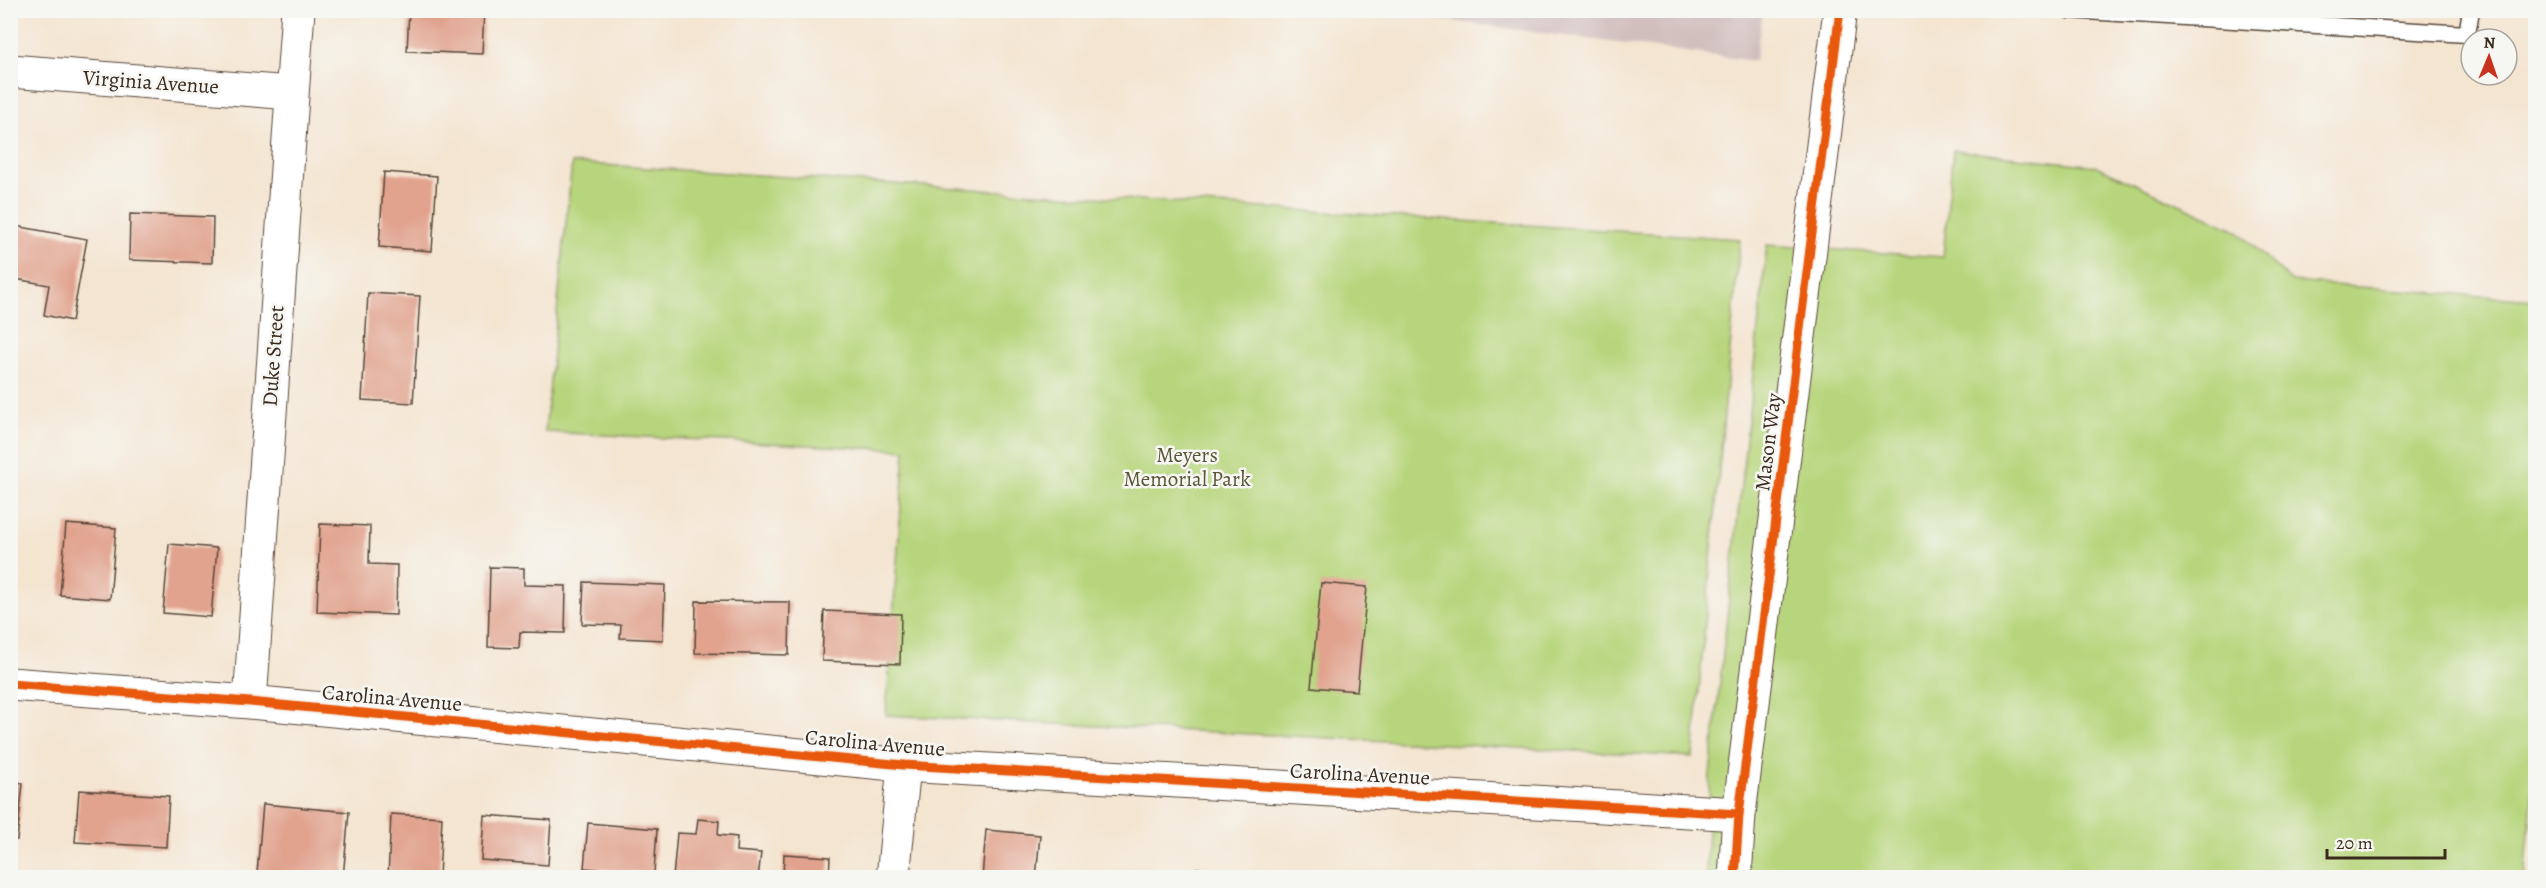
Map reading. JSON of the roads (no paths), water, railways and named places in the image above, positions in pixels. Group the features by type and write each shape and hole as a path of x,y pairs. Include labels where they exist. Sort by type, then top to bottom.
{"street":[{"name":"Duke Street","path":"250,702 298,10"},
{"name":"Mason Way","path":"1735,878 1739,814 1840,10"},
{"name":"Virginia Avenue","path":"10,71 291,93"},
{"name":"Carolina Avenue","path":"10,684 250,702 903,765 1739,814"},
{"path":"893,878 903,765"}],"lane":[{"path":"2069,10 2467,34 2471,10"}],"park label":[{"name":"Meyers Memorial Park","path":"1187,467"}]}
